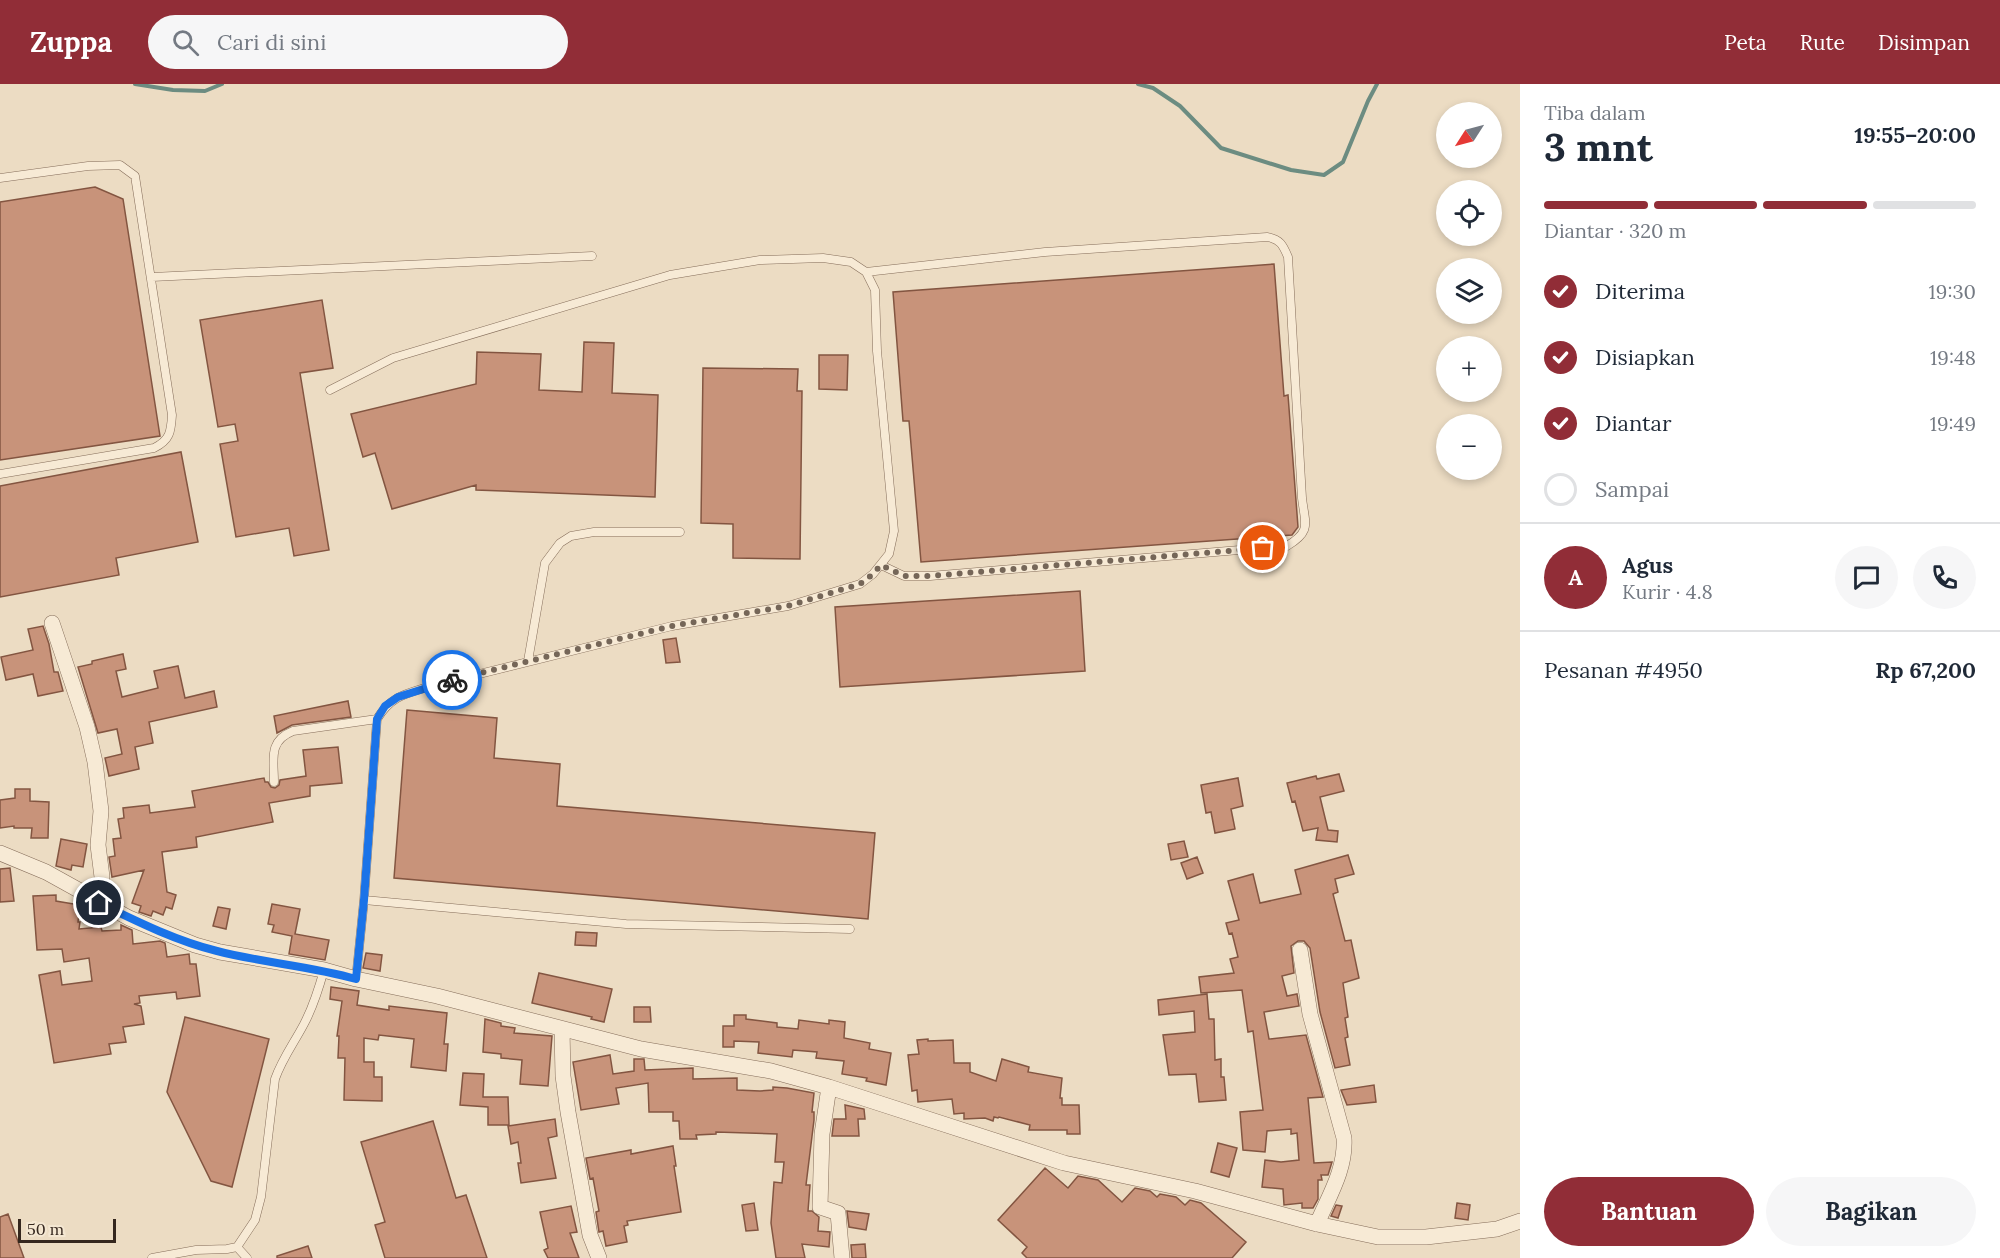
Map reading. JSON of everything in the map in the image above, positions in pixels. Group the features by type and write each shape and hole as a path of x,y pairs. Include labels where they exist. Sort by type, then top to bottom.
{"street":[{"path":"52,622 87,727 95,762 101,811 98,845 102,877 99,903"},
{"path":"0,854 46,872 129,918 195,945 220,952 324,970 437,996 641,1050 771,1071 829,1087 1064,1163 1195,1191 1317,1224 1378,1237 1417,1237 1497,1229 1520,1221"},
{"path":"1300,950 1310,1014 1344,1138 1338,1179 1317,1224"},
{"path":"562,1029 563,1076 568,1112 590,1236 599,1258"},
{"path":"829,1087 822,1134 820,1207 838,1214 842,1258"}],"lane":[{"path":"0,178 88,166 120,165 135,176 172,415 171,435 164,443 154,448 0,474"},
{"path":"866,272 1045,252 1267,237 1276,239 1283,245 1288,257 1305,530 1287,546 930,576 904,576 881,565"},
{"path":"152,277 592,256"},
{"path":"330,390 393,358 670,275 760,260 823,258 851,262 866,272 875,290 877,351 894,531 890,554 873,574 860,584 788,606 672,626 528,661 431,686 398,697 385,706 377,719 356,979"},
{"path":"528,661 545,563 560,543 571,536 594,532 680,532"},
{"path":"274,782 274,746 283,735 293,731 377,719"},
{"path":"364,900 626,924 850,929"},
{"path":"152,1258 196,1250 237,1247 255,1220 261,1197 275,1079 282,1060 304,1024 324,970"},
{"path":"237,1247 247,1258"}],"building":[{"path":"95,187 123,199 160,436 0,460 0,202"},
{"path":"1274,264 1284,396 1288,395 1298,527 1292,535 921,562 909,421 903,421 893,292"},
{"path":"322,300 333,368 300,373 329,550 294,556 289,528 236,537 220,444 238,441 235,424 218,427 200,320"},
{"path":"584,342 614,343 612,393 658,395 655,497 476,490 476,485 392,509 375,453 363,457 351,414 476,384 477,352 541,354 539,390 582,392"},
{"path":"819,355 848,355 847,390 819,389"},
{"path":"703,368 798,369 797,391 802,391 800,559 733,558 733,524 701,523"},
{"path":"181,452 198,542 116,558 119,575 0,597 0,486"},
{"path":"1080,591 1085,671 840,687 835,607"},
{"path":"43,626 54,672 58,672 63,691 38,696 33,674 6,680 1,657 33,650 28,629"},
{"path":"676,638 680,662 666,663 663,640"},
{"path":"123,654 126,669 116,671 122,697 158,688 154,671 178,666 185,698 214,691 217,707 149,722 153,743 135,747 139,769 109,776 105,758 122,754 117,729 98,733 78,667 92,664 92,661"},
{"path":"348,701 351,717 292,725 277,733 274,716"},
{"path":"407,710 497,718 494,758 560,764 557,806 875,833 868,919 394,878"},
{"path":"338,747 342,783 310,786 310,796 269,803 273,822 196,837 197,847 162,852 167,892 176,895 172,909 166,907 163,915 153,911 151,916 139,912 141,906 132,903 144,870 112,877 109,857 115,856 113,839 121,838 118,819 124,818 123,808 149,805 150,813 195,807 192,791 264,778 265,782 275,788 279,785 280,780 306,776 303,750"},
{"path":"1339,774 1344,791 1320,797 1328,830 1338,831 1337,842 1316,840 1318,828 1303,831 1295,801 1292,802 1287,783 1316,776 1317,779"},
{"path":"1238,778 1243,806 1231,809 1235,829 1215,833 1211,812 1206,813 1201,785"},
{"path":"15,789 30,789 30,801 49,802 48,838 31,838 32,828 14,828 14,826 0,828 0,800 15,798"},
{"path":"61,839 87,844 83,867 72,865 71,870 56,866"},
{"path":"1184,841 1188,857 1171,860 1168,844"},
{"path":"1348,855 1354,874 1335,879 1338,892 1333,894 1345,941 1351,940 1359,978 1343,983 1348,1017 1345,1018 1348,1037 1345,1038 1350,1065 1335,1068 1320,1012 1310,948 1304,941 1298,941 1291,946 1294,973 1282,976 1287,996 1297,994 1299,1006 1264,1012 1269,1039 1306,1035 1323,1097 1308,1098 1314,1163 1332,1162 1328,1175 1321,1175 1322,1180 1318,1180 1318,1199 1313,1208 1302,1208 1302,1203 1284,1205 1283,1189 1262,1187 1265,1160 1281,1162 1299,1160 1297,1133 1291,1134 1291,1129 1267,1131 1265,1152 1243,1150 1240,1112 1263,1110 1253,1031 1248,1032 1242,990 1201,993 1199,977 1234,973 1230,959 1238,957 1232,933 1229,934 1226,923 1239,920 1228,881 1253,874 1260,903 1301,894 1295,870"},
{"path":"1197,857 1203,873 1187,879 1181,863"},
{"path":"10,868 14,901 0,902 0,869"},
{"path":"56,895 56,901 80,905 79,929 101,927 102,931 121,930 121,925 132,930 133,944 160,941 165,943 167,957 189,954 190,964 196,964 200,996 177,999 176,992 139,996 140,1003 134,1004 141,1006 144,1024 123,1027 126,1042 109,1044 111,1054 54,1063 39,975 60,971 62,985 92,981 89,958 64,962 62,949 37,950 33,896"},
{"path":"272,904 300,909 295,934 329,940 325,960 289,954 292,936 272,932 274,925 268,924"},
{"path":"218,907 230,909 226,929 213,926"},
{"path":"576,932 597,933 596,946 575,945"},
{"path":"366,953 382,955 380,971 363,968"},
{"path":"539,973 612,989 604,1022 532,1003"},
{"path":"331,987 359,991 357,1005 389,1010 389,1006 447,1013 444,1044 448,1044 446,1071 411,1067 414,1039 379,1035 378,1040 364,1038 364,1062 374,1062 374,1077 382,1077 382,1101 344,1100 345,1058 338,1058 339,1036 337,1036 342,1001 330,999"},
{"path":"1207,994 1209,1019 1214,1019 1215,1060 1221,1059 1221,1077 1224,1077 1226,1100 1199,1102 1196,1074 1169,1075 1163,1035 1195,1032 1194,1011 1159,1015 1158,1000"},
{"path":"634,1007 650,1007 651,1022 634,1022"},
{"path":"734,1015 746,1015 746,1019 777,1023 777,1027 798,1029 799,1020 829,1024 829,1020 845,1022 844,1038 870,1043 869,1049 891,1053 886,1085 866,1081 867,1078 842,1074 844,1061 816,1058 817,1052 793,1050 792,1057 758,1053 759,1042 734,1041 734,1047 723,1047 723,1026 734,1026"},
{"path":"185,1017 269,1039 232,1187 211,1181 167,1092"},
{"path":"485,1019 501,1023 501,1026 515,1028 514,1033 552,1036 548,1086 520,1084 522,1060 501,1058 501,1054 483,1052"},
{"path":"928,1039 928,1041 953,1040 954,1063 970,1063 970,1072 996,1081 1002,1059 1029,1067 1028,1072 1062,1078 1060,1098 1062,1098 1062,1105 1079,1105 1080,1134 1067,1134 1067,1130 1029,1130 1030,1125 999,1117 994,1117 993,1121 985,1118 964,1119 964,1113 954,1114 952,1099 918,1102 917,1090 912,1091 908,1055 919,1054 917,1040"},
{"path":"610,1055 613,1074 634,1071 634,1059 644,1059 645,1070 693,1068 693,1079 737,1078 737,1090 773,1090 773,1087 814,1093 812,1112 814,1112 814,1120 806,1185 810,1185 808,1211 812,1211 819,1217 818,1231 830,1232 829,1247 802,1244 805,1258 776,1258 771,1223 774,1182 782,1183 784,1162 775,1162 777,1134 716,1132 716,1134 696,1135 697,1139 680,1139 679,1121 673,1121 673,1112 649,1112 648,1083 616,1088 619,1104 581,1110 573,1062"},
{"path":"463,1073 484,1074 483,1097 508,1097 509,1125 488,1125 488,1107 460,1105"},
{"path":"1374,1085 1376,1102 1347,1105 1341,1090"},
{"path":"845,1105 864,1109 865,1119 858,1119 859,1136 832,1136 834,1119 846,1119"},
{"path":"555,1119 557,1136 548,1138 556,1178 521,1183 518,1142 511,1144 508,1126"},
{"path":"433,1121 456,1198 466,1195 487,1258 385,1258 375,1225 385,1222 361,1142"},
{"path":"1218,1143 1237,1148 1229,1177 1211,1172"},
{"path":"673,1146 681,1212 627,1221 628,1225 624,1226 627,1242 606,1246 603,1231 599,1232 596,1212 599,1211 593,1178 590,1179 586,1158 631,1150 631,1154"},
{"path":"1045,1168 1068,1188 1078,1176 1098,1180 1122,1202 1135,1188 1150,1191 1157,1197 1160,1194 1176,1197 1185,1205 1190,1200 1201,1203 1246,1242 1232,1258 1027,1258 1022,1253 1027,1247 998,1220"},
{"path":"754,1203 758,1230 746,1231 742,1205"},
{"path":"1457,1203 1470,1205 1468,1220 1455,1218"},
{"path":"1336,1205 1342,1206 1338,1218 1331,1216"},
{"path":"571,1206 577,1232 570,1233 579,1258 548,1258 544,1250 548,1248 540,1212"},
{"path":"847,1211 869,1214 866,1230 849,1227"},
{"path":"8,1214 24,1258 0,1258 0,1217"},
{"path":"865,1244 866,1258 852,1258 851,1245"},
{"path":"308,1246 312,1258 277,1258 277,1256"}],"waterway":[{"path":"135,84 173,90 205,91 222,84"},
{"path":"1138,84 1153,88 1180,106 1221,148 1291,170 1324,175 1343,162 1377,84"}],"way so far":[{"path":"452,680 672,626 788,606 860,584 881,565 904,576 930,576 1263,548"}],"route":[{"path":"99,903 195,945 220,952 324,970 356,979 377,719 385,706 398,697 452,680"}]}
